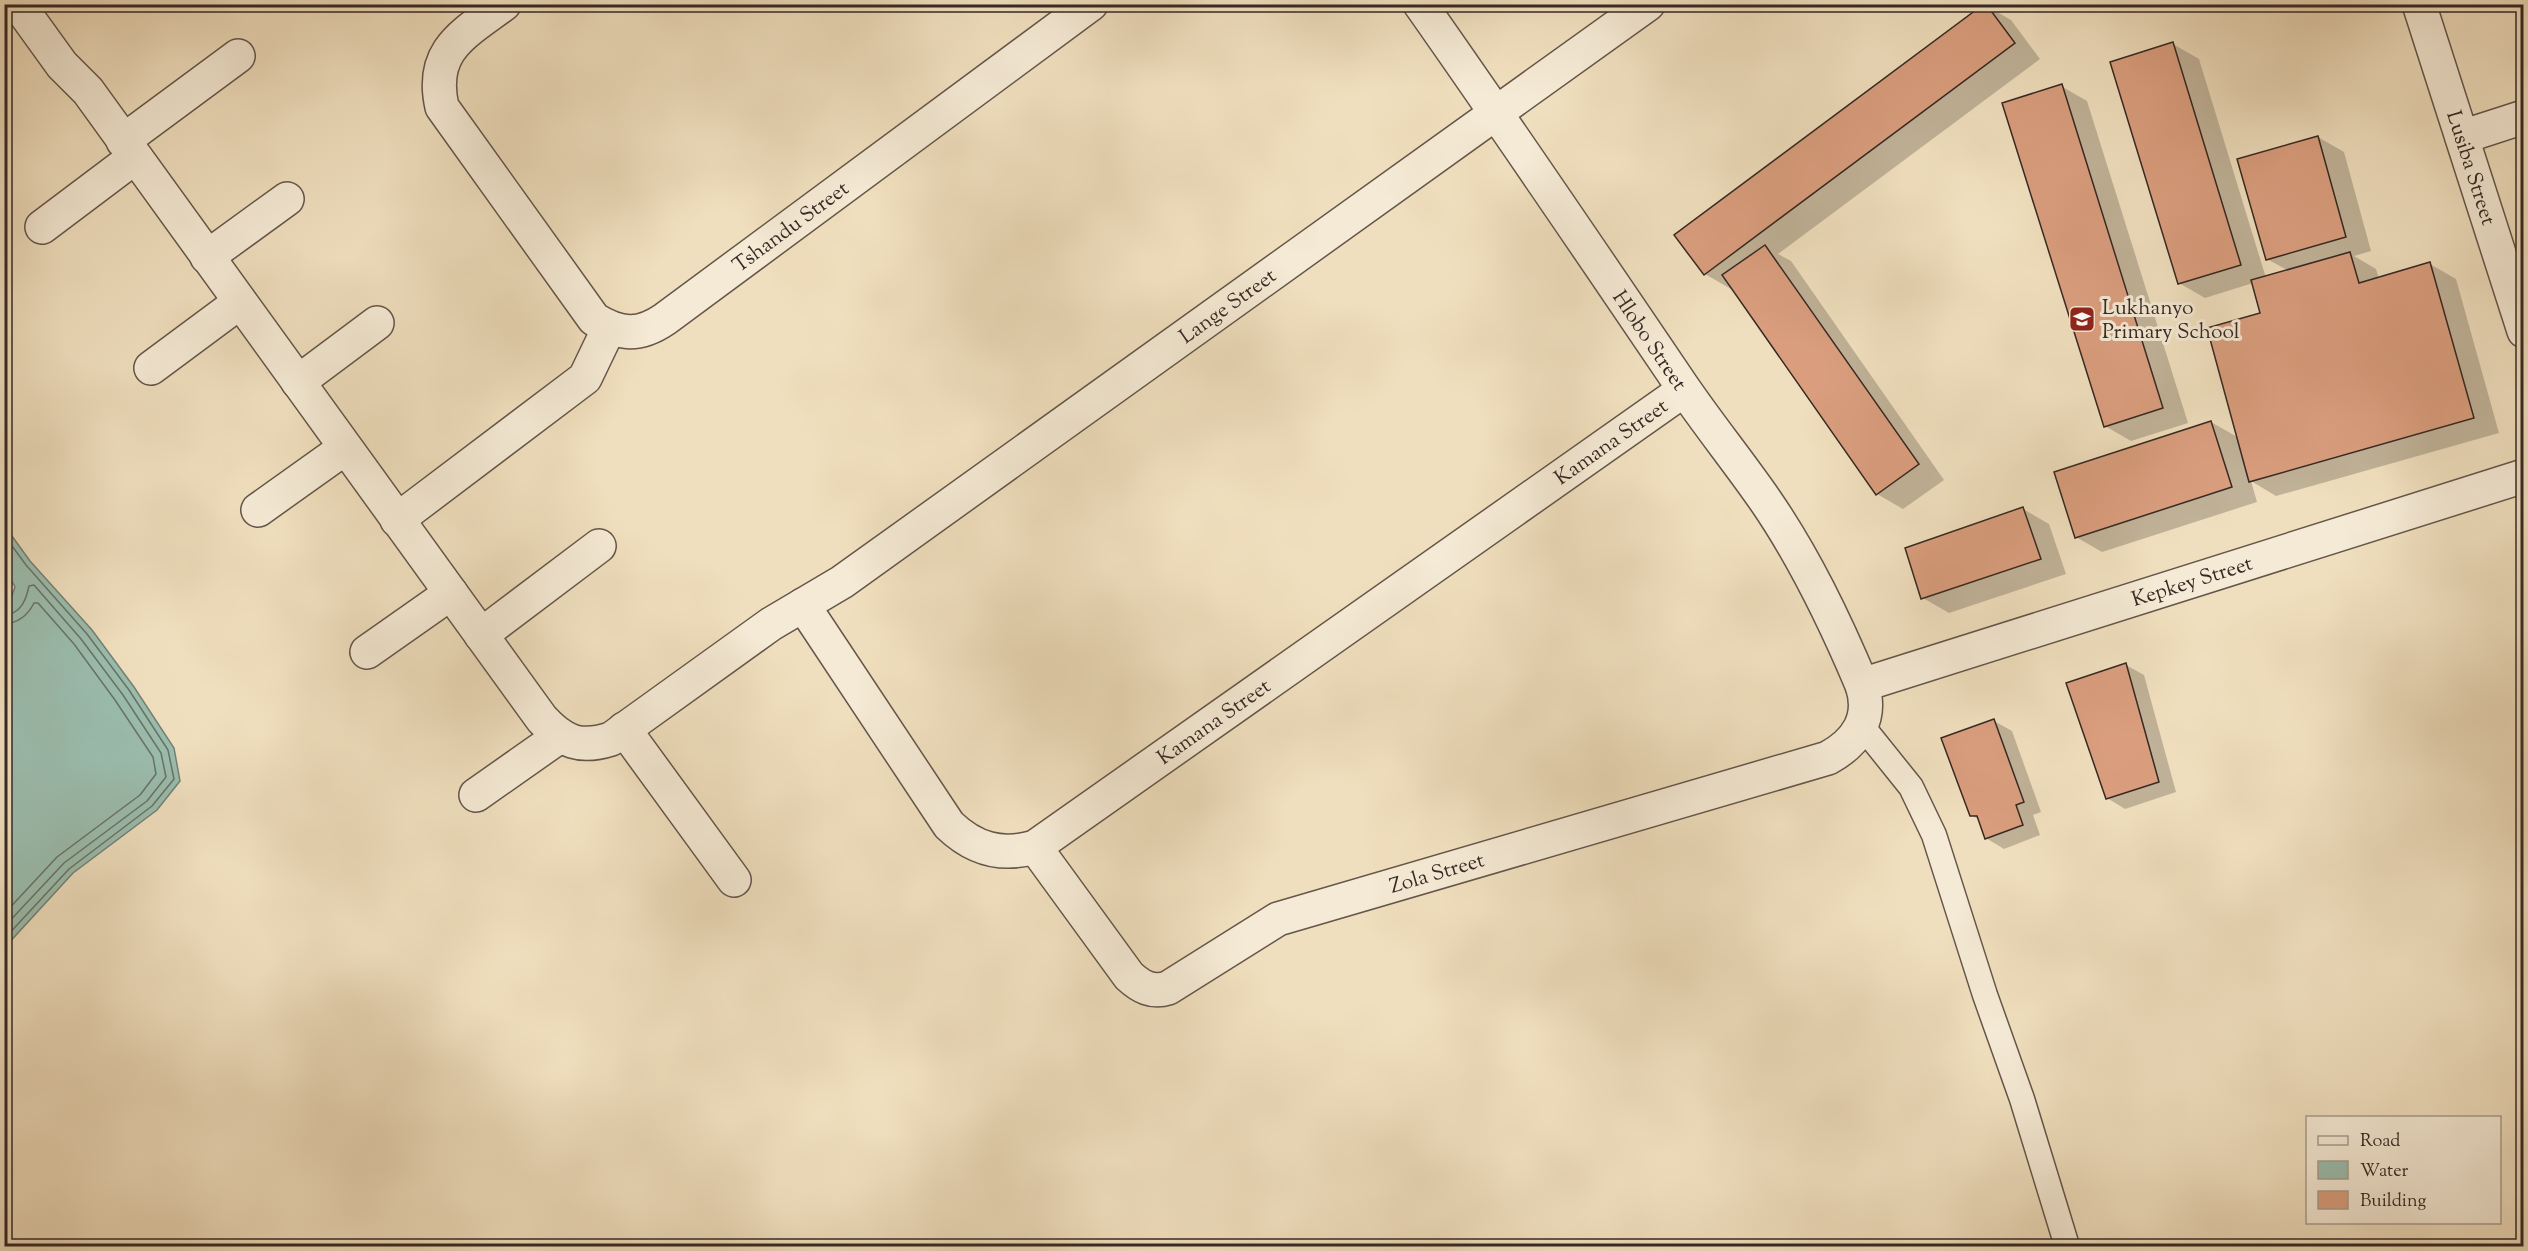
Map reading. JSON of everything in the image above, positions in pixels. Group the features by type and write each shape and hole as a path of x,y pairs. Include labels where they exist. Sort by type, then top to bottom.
{"street":[{"path":"18,4 62,65 87,91 542,719 560,736 476,795"},
{"path":"397,520 585,378 609,328 594,319 442,107 438,78 442,61 450,46 504,4"},
{"name":"Tshandu Street","path":"609,328 627,333 654,327 1091,4"},
{"name":"Hlobo Street","path":"1420,4 1684,390 1766,501 1820,591 1862,685"},
{"name":"Lange Street","path":"560,736 578,743 594,744 611,739 771,624 851,575 1648,4"},
{"name":"Lusiba Street","path":"2419,4 2523,331"},
{"path":"42,227 238,56"},
{"path":"2462,137 2523,117"},
{"path":"207,257 287,199"},
{"path":"150,369 240,302"},
{"path":"298,382 377,323"},
{"name":"Kamana Street","path":"803,605 949,825 976,846 992,851 1007,852 1035,847 1684,390"},
{"path":"258,510 345,448"},
{"name":"Kepkey Street","path":"1862,685 2523,476"},
{"path":"481,635 599,546"},
{"path":"367,652 451,593"},
{"path":"1862,685 1866,697 1866,712 1862,726"},
{"name":"Zola Street","path":"1035,847 1130,976 1147,989 1161,990 1278,919 1828,758 1854,740 1862,726"},
{"path":"624,729 734,880"}],"lane":[{"path":"1862,726 1911,787 1934,836 1985,995 2022,1099 2067,1246"}],"water":[{"path":"4,525 30,561 92,630 134,687 174,748 180,781 157,810 73,873 5,947 4,603 11,598 15,587 5,568"}],"building":[{"path":"1984,4 2015,43 1704,275 1674,235"},
{"path":"2173,42 2241,265 2178,284 2110,62"},
{"path":"2062,84 2163,408 2104,427 2002,103"},
{"path":"2318,136 2346,237 2266,260 2237,159"},
{"path":"1765,245 1919,464 1876,495 1722,275"},
{"path":"2350,252 2359,283 2430,262 2474,418 2249,482 2207,328 2260,313 2251,280"},
{"path":"2211,421 2232,487 2075,538 2054,472"},
{"path":"2023,507 2041,559 1921,599 1905,548"},
{"path":"2126,663 2159,782 2106,799 2066,683"},
{"path":"1994,719 2024,802 2016,805 2023,825 1985,839 1977,816 1970,816 1941,738"}],"place":[{"name":"Lukhanyo Primary School","path":"2082,319"}]}
